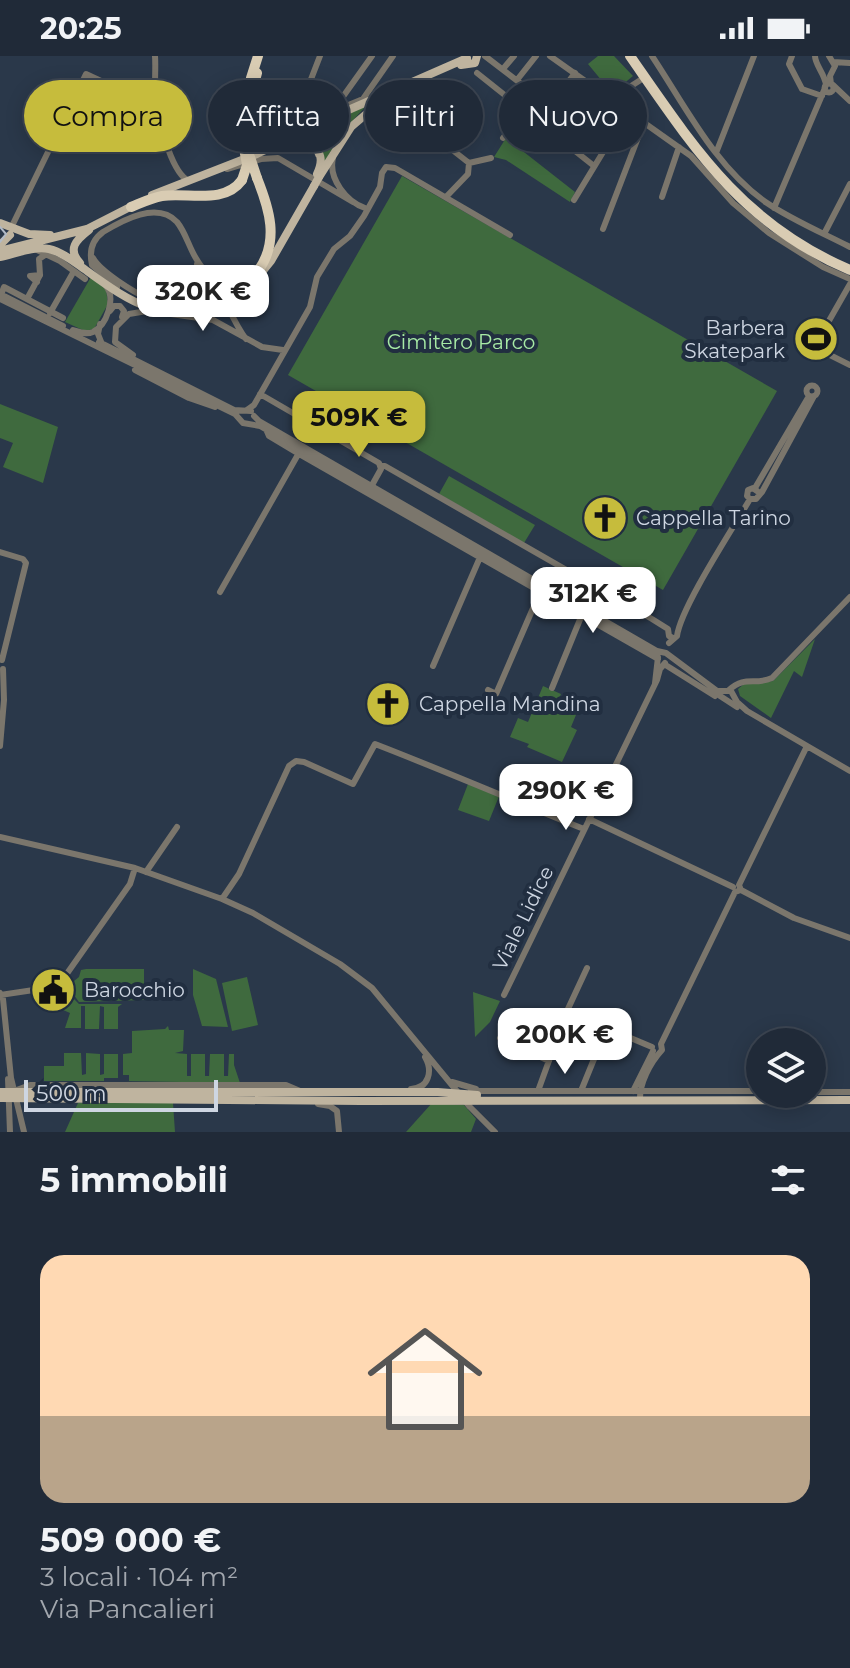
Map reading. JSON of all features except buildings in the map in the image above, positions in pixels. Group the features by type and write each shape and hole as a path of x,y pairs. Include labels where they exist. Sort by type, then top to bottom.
{"highway":[{"path":"255,80 260,56"},
{"path":"131,207 161,196 222,194 232,190 242,180 250,153 239,134 239,116 260,56"},
{"path":"630,56 695,150 736,195 790,238 850,270"},
{"path":"637,56 692,135 731,182 791,231 850,263"},
{"path":"232,297 260,269 270,241 269,211 242,123 257,73"}],"main road":[{"path":"349,107 472,59"},
{"path":"424,80 472,59"},
{"path":"349,130 365,113"},
{"path":"5,253 96,225 175,185 250,153 301,143 310,145 319,155"},
{"path":"314,183 320,166 319,152"},
{"path":"5,253 34,249 58,252 137,304 168,313 193,312 219,304 257,278 271,261 334,152"},
{"path":"0,223 11,232 67,234"},
{"path":"96,225 74,243 73,254 117,292"},
{"path":"0,245 11,232"},
{"path":"5,253 11,232"},
{"path":"9,1096 420,1092 436,1097 458,1094"},
{"path":"9,1096 46,1100 116,1096 256,1101 283,1093 337,1101 413,1101 458,1094 850,1097"}],"street":[{"path":"156,56 156,80"},
{"path":"311,80 320,56"},
{"path":"349,84 372,56"},
{"path":"364,100 393,56"},
{"path":"491,85 514,56"},
{"path":"472,59 503,69 517,80 536,56"},
{"path":"550,56 585,80"},
{"path":"652,56 656,70 716,153 750,188 774,208 850,247"},
{"path":"716,153 754,56"},
{"path":"792,56 789,64 802,89 827,90 842,94 850,101"},
{"path":"815,56 815,62 824,72 827,90"},
{"path":"472,59 477,73 499,91"},
{"path":"824,72 833,63 847,62"},
{"path":"774,208 827,90 833,63"},
{"path":"570,80 575,73"},
{"path":"83,80 86,74 99,80"},
{"path":"647,124 691,156 733,203 769,233 850,281 814,347 850,365"},
{"path":"662,197 679,147"},
{"path":"11,232 49,152"},
{"path":"172,152 182,177 187,180"},
{"path":"336,152 332,173 337,184 363,213"},
{"path":"455,152 469,163"},
{"path":"577,152 594,166"},
{"path":"574,200 602,152"},
{"path":"603,229 633,152"},
{"path":"204,174 261,159 278,158 353,202"},
{"path":"469,163 491,158"},
{"path":"446,197 468,174 469,163"},
{"path":"175,185 176,165"},
{"path":"510,235 392,166 386,167 372,201 350,236 334,249 316,280 310,307 281,352 243,423 266,429 634,642 665,652"},
{"path":"824,234 850,184"},
{"path":"137,304 94,269 90,256 102,233 140,215 157,212 179,225 196,260 217,286 246,339"},
{"path":"609,214 619,218"},
{"path":"92,247 94,259 101,269 151,299 175,299 190,293 197,286 199,278 196,260"},
{"path":"34,249 85,279"},
{"path":"26,301 39,278 40,257 47,255"},
{"path":"50,314 74,271"},
{"path":"103,283 112,301 98,334 104,349"},
{"path":"0,296 26,301 173,390 206,406 247,414"},
{"path":"0,296 104,349 247,414 301,449"},
{"path":"73,330 90,333 113,307 120,306 124,313 104,349"},
{"path":"115,329 129,314 153,310"},
{"path":"168,313 213,320 262,347 281,352"},
{"path":"50,314 63,318"},
{"path":"115,329 117,344 149,367"},
{"path":"260,394 385,466 728,696"},
{"path":"665,652 750,499 756,499 756,491 812,396"},
{"path":"247,414 251,424"},
{"path":"220,592 301,449"},
{"path":"370,489 381,466"},
{"path":"0,552 26,562 1,660 6,664 1,669 4,686 0,746"},
{"path":"433,666 482,554"},
{"path":"542,589 581,617 623,641 665,652"},
{"path":"542,589 665,652 687,675 728,696 850,773"},
{"path":"488,690 496,694 542,589"},
{"path":"728,696 744,680 772,678 850,597"},
{"path":"552,688 581,617"},
{"path":"623,641 634,642"},
{"name":"Viale Lidice","path":"504,995 655,683 665,652"},
{"path":"222,899 239,874 289,766 300,761 353,784 375,744 584,829"},
{"path":"567,1011 653,1052 662,1050 661,1044 806,748"},
{"path":"589,819 794,918 850,938"},
{"path":"146,872 177,827"},
{"path":"0,837 135,868 222,899 253,913 356,974 372,988 458,1094 495,1132"},
{"path":"9,1129 0,994 47,988 61,982 130,884 135,868"},
{"path":"538,1091 567,1011 587,968"},
{"path":"0,1004 9,1096 23,1122"},
{"path":"583,1091 607,1032"},
{"path":"500,1038 549,1061"},
{"path":"393,1092 419,1088 427,1080 429,1066 418,1043"},
{"path":"638,1096 653,1052"},
{"path":"449,1081 491,1091"},
{"path":"9,1096 30,1085 283,1093 333,1107 338,1113 340,1132"},
{"path":"458,1094 473,1088"},
{"path":"458,1094 583,1091 638,1096"},
{"path":"330,1092 340,1109 340,1132"},
{"path":"458,1094 478,1101 746,1092"},
{"path":"826,1094 850,1097"},
{"path":"23,1122 23,1108 28,1103 46,1100"},
{"path":"340,1132 344,1106 361,1101"},
{"path":"476,1114 478,1101"},
{"path":"9,1129 16,1120 23,1122"}],"green space":[{"path":"598,56 614,56 633,76 628,80 601,80 588,64"},
{"path":"365,106 349,124 349,113"},
{"path":"499,149 499,152 524,152 575,192 570,202 506,160 494,157"},
{"path":"320,152 330,152 322,166"},
{"name":"Cimitero Parco","path":"402,176 777,391 663,590 288,375"},
{"path":"91,277 106,289 108,304 94,329 85,331 65,322"},
{"path":"0,404 58,427 43,483 3,467 13,443 0,438"},
{"path":"449,476 535,525 524,543 439,494"},
{"path":"815,639 802,677 794,671 771,718 740,696 738,689 744,684 773,681"},
{"path":"543,686 561,694 558,702 578,710 571,727 577,730 562,762 510,737 518,718 528,722"},
{"path":"468,784 500,794 489,821 458,810"},
{"path":"144,969 144,1000 79,1002 74,995 74,981 81,970"},
{"path":"193,969 216,979 228,1027 202,1026 193,995"},
{"path":"247,977 258,1025 232,1031 222,983"},
{"path":"64,989 79,1004 122,1004 118,1007 118,1029 104,1029 104,1007 100,1006 99,1029 85,1029 85,1006 81,1006 81,1028 65,1028 70,1013 54,1006"},
{"path":"473,992 500,1001 490,1022 475,1037"},
{"path":"168,1026 169,1030 184,1030 183,1051 175,1053 187,1054 187,1076 191,1076 191,1054 205,1054 205,1076 209,1076 210,1054 224,1054 224,1076 228,1076 229,1054 234,1054 240,1083 123,1081 129,1081 129,1075 123,1075 123,1054 132,1053 132,1031 165,1029"},
{"path":"64,1053 81,1053 82,1075 86,1074 86,1053 100,1054 100,1075 104,1074 104,1054 118,1054 118,1078 104,1078 104,1081 44,1081 44,1066 64,1066"},
{"path":"78,1103 173,1103 175,1132 65,1132"},
{"path":"432,1103 464,1105 476,1119 471,1132 406,1132"}],"tram line":[{"path":"0,227 6,234 0,242"}],"place":[{"name":"Barbera Skatepark","path":"816,339"},
{"name":"Cappella Tarino","path":"605,518"},
{"name":"Cappella Mandina","path":"388,704"},
{"name":"Barocchio","path":"53,990"}]}
